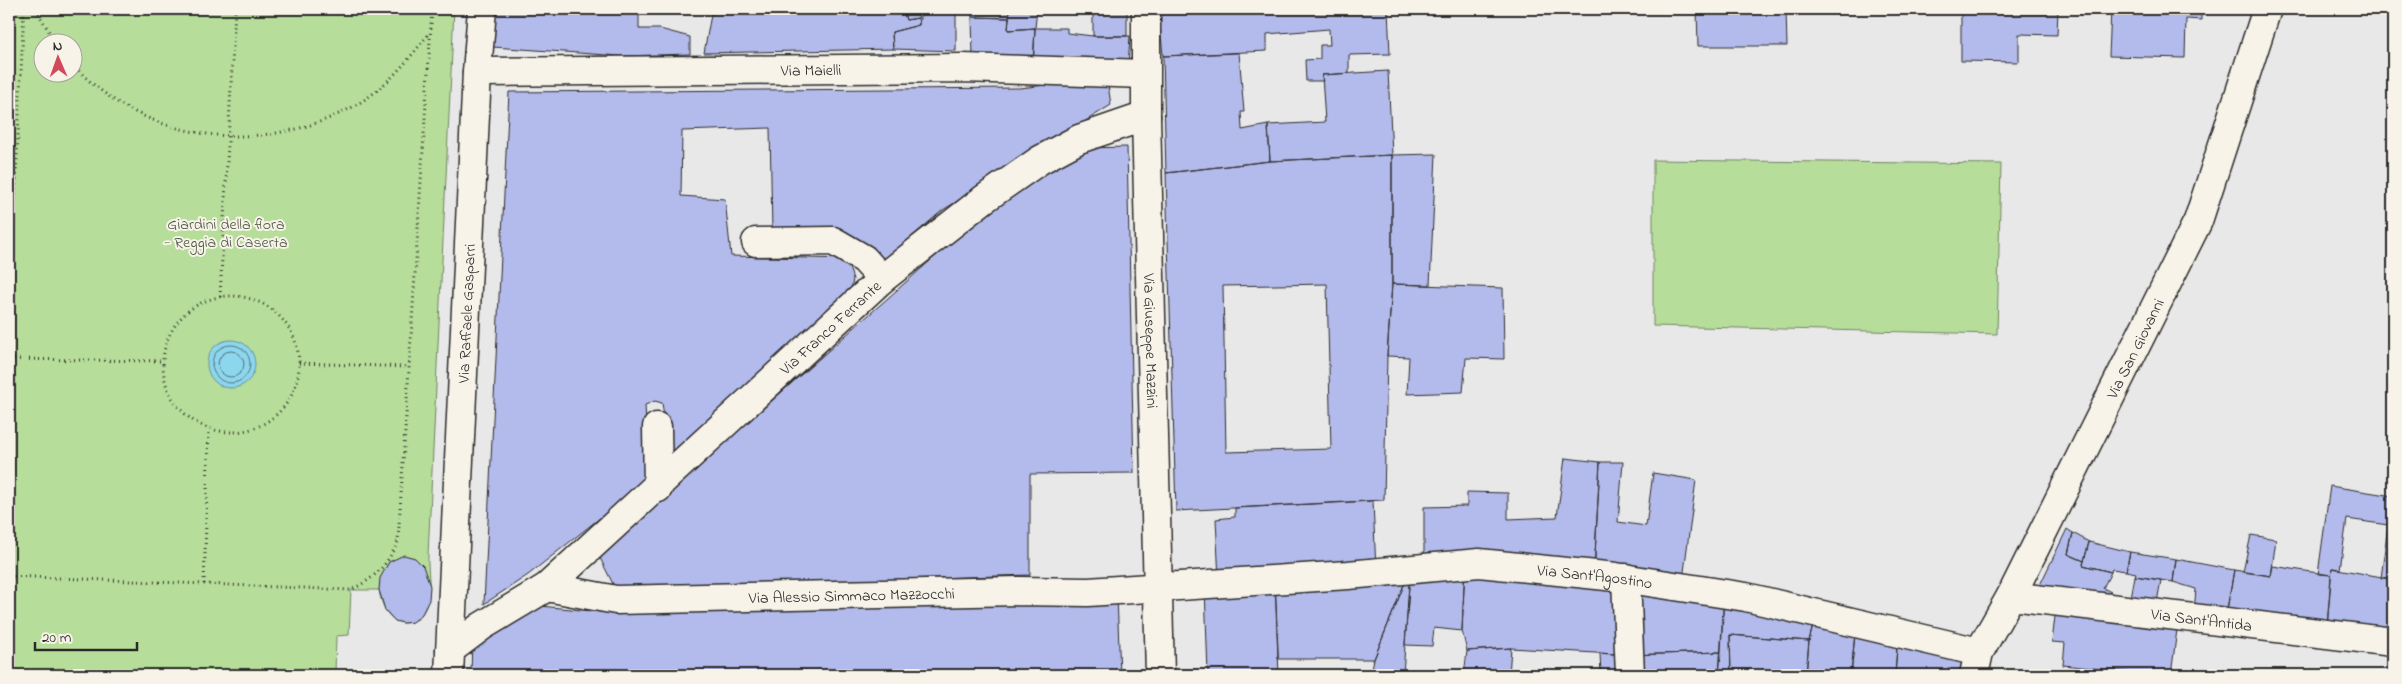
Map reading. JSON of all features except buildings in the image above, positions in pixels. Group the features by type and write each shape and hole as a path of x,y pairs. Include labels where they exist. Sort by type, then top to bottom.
{"street":[{"name":"Via Raffaele Gasparri","path":"450,662 477,72 482,9"},
{"name":"Via Giuseppe Mazzini","path":"1146,9 1145,74 1160,675"},
{"name":"Via San Giovanni","path":"1976,664 2198,221 2267,9"},
{"name":"Via Maielli","path":"477,72 963,68 1145,74"},
{"name":"Via Franco Ferrante","path":"450,662 482,626 547,587 658,488 882,279 984,199 1040,160 1079,139 1146,116"},
{"path":"756,242 833,241 864,259 882,279"},
{"path":"657,427 658,488"},
{"name":"Via Sant'Agostino","path":"1158,588 1479,563 1626,578 1746,598 1976,664"},
{"path":"1626,578 1630,675"},
{"name":"Via Alessio Simmaco Mazzocchi","path":"547,587 616,600 1018,591 1088,592 1158,588"},
{"name":"Via Sant'Antida","path":"2011,596 2393,642"}],"path":[{"path":"9,325 24,9"},
{"path":"36,9 49,32"},
{"path":"220,297 230,137 235,9"},
{"path":"9,576 351,590 374,577 393,554 398,542 432,9"},
{"path":"82,72 104,92 132,110 163,124 196,133 230,137 277,134 322,122 364,100 401,70 430,32"},
{"path":"220,297 243,297 265,305 283,320 294,340 299,362 296,384 287,404 272,419 252,429 231,433 209,429 189,419 174,403 164,382 162,360 167,338 180,318 198,304 220,297"},
{"path":"9,359 162,360"},
{"path":"299,362 410,367"},
{"path":"204,584 209,429"}],"green space":[{"name":"Giardini della flora - Reggia di Caserta","path":"9,9 454,9 428,555 429,596 424,611 418,619 403,623 396,621 387,612 379,590 351,590 349,635 336,636 335,675 9,675"},
{"path":"1653,160 2001,164 1997,334 1653,326"}],"water":[{"path":"226,340 236,340 245,344 251,350 254,355 254,373 245,384 236,388 226,388 217,384 211,378 207,369 207,359 211,350 217,344"}]}
